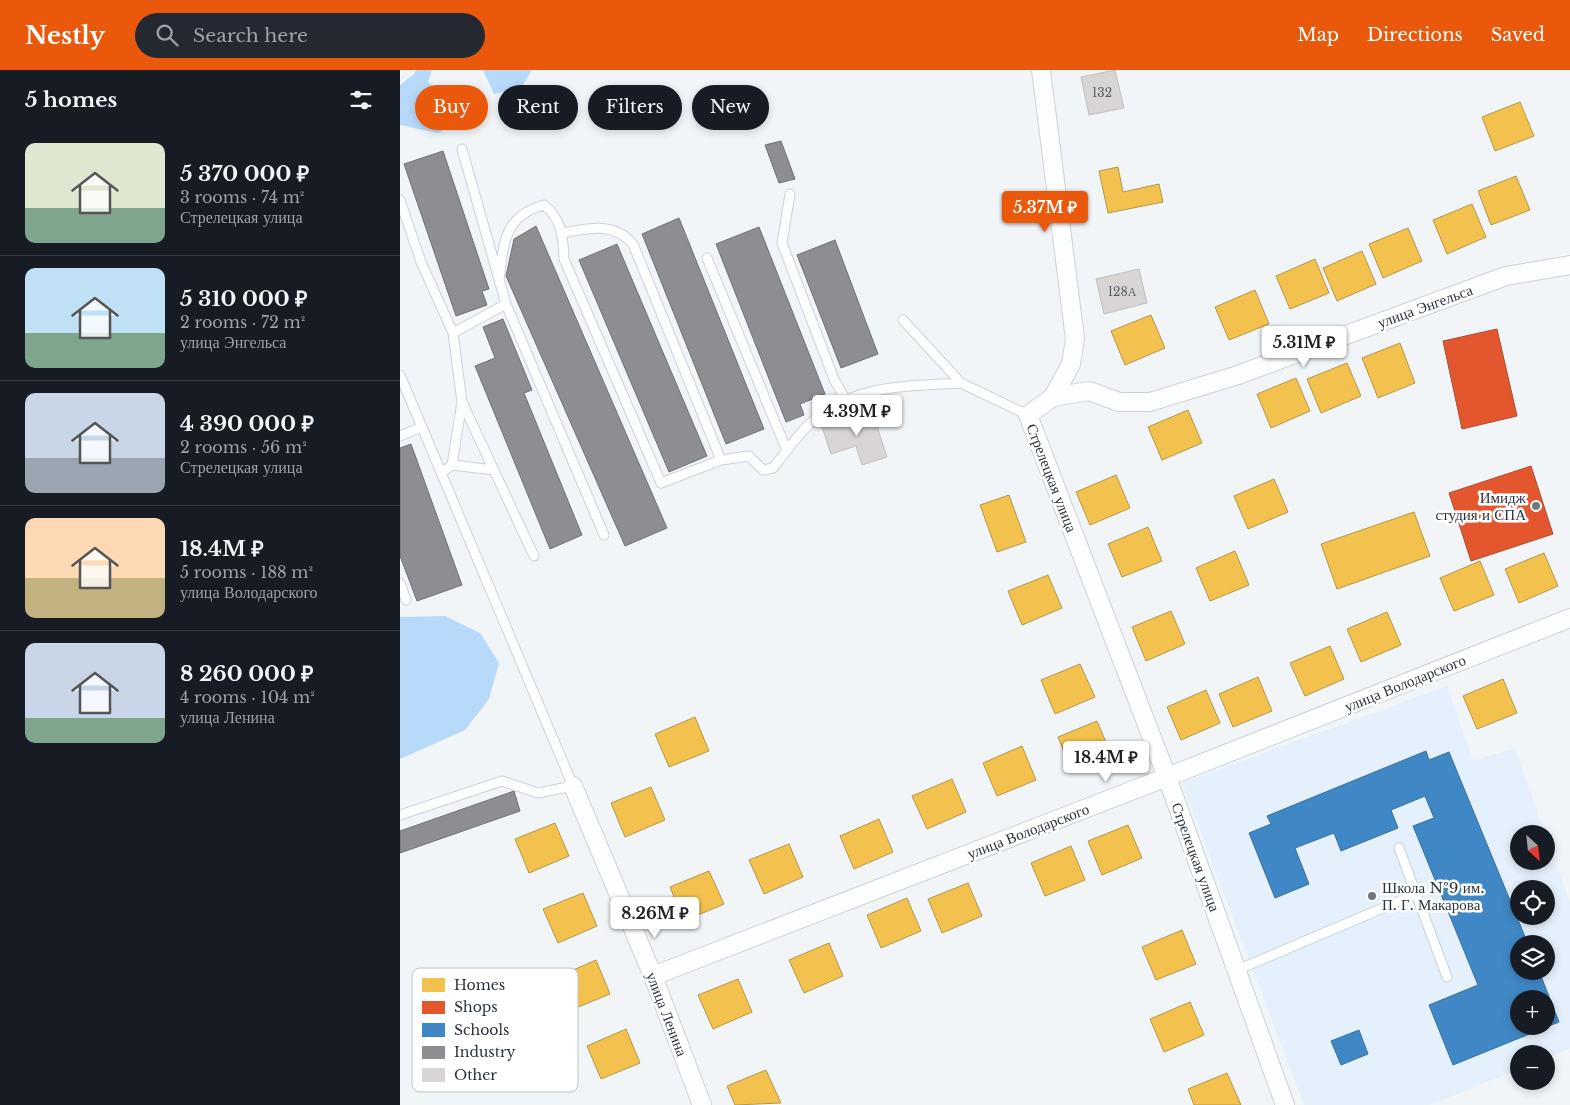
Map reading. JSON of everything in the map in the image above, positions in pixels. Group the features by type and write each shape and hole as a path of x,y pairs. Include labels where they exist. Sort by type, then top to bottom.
{"street":[{"path":"1041,70 1075,339 1071,364 1052,397"},
{"name":"улица Энгельса","path":"1028,414 1052,397 1088,391 1119,402 1150,402 1238,375 1506,276 1570,265"},
{"name":"Стрелецкая улица","path":"1028,414 1167,777 1285,1105"},
{"name":"улица Володарского","path":"653,976 1167,777 1570,618"},
{"name":"улица Ленина","path":"573,786 653,976 702,1105"}],"lane":[{"path":"462,149 506,304 604,535"},
{"path":"790,194 782,243 834,379 845,399"},
{"path":"400,200 421,262 453,333 462,402 452,465"},
{"path":"499,280 506,236 512,224 521,215 533,208 544,205 552,212 563,233 564,259 661,483 721,460 749,456 763,470 773,468 817,417 845,399 888,387 961,383"},
{"path":"563,233 594,228 613,229 625,235 633,244 721,460"},
{"path":"707,258 787,451"},
{"path":"453,333 506,304"},
{"path":"903,320 961,383 1028,414"},
{"path":"400,375 573,786 538,793 502,781 400,815"},
{"path":"462,402 534,556"},
{"path":"400,436 422,427"},
{"path":"441,473 452,465 494,470"},
{"path":"400,584 406,600"},
{"path":"1399,848 1447,977"},
{"path":"1237,970 1416,894"}],"shaded area":[{"path":"416,70 432,70 428,82 432,85 415,85 415,128 400,125 400,85 414,74"},
{"path":"483,70 532,70 523,85 498,85 498,93 494,94"},
{"path":"424,130 443,130 438,133"},
{"path":"445,616 480,633 499,663 489,699 465,730 400,759 400,617"},
{"name":"Школа №9 им. П. Г. Макарова","path":"1447,686 1473,761 1515,748 1542,825 1510,825 1510,870 1555,870 1555,861 1570,902 1570,1049 1555,1055 1555,1045 1510,1045 1510,1073 1430,1105 1304,1105 1182,783"}],"building: Homes":[{"path":"1520,102 1534,136 1495,151 1482,117"},
{"path":"1118,167 1123,192 1159,184 1163,202 1108,213 1099,171"},
{"path":"1516,176 1530,210 1491,225 1478,191"},
{"path":"1472,204 1486,237 1447,254 1433,220"},
{"path":"1408,228 1422,261 1383,278 1369,244"},
{"path":"1362,251 1376,284 1337,301 1323,268"},
{"path":"1315,259 1329,293 1290,309 1276,276"},
{"path":"1255,290 1269,324 1229,340 1215,307"},
{"path":"1151,315 1165,348 1125,365 1111,331"},
{"path":"1400,343 1415,383 1378,398 1362,358"},
{"path":"1347,363 1361,396 1321,413 1307,379"},
{"path":"1296,378 1310,411 1271,428 1257,394"},
{"path":"1188,410 1202,443 1162,460 1148,427"},
{"path":"1116,475 1130,508 1090,525 1076,492"},
{"path":"1274,479 1288,512 1248,529 1234,496"},
{"path":"1009,495 1026,542 997,552 980,505"},
{"path":"1414,512 1430,556 1337,589 1321,544"},
{"path":"1148,527 1162,561 1122,577 1108,544"},
{"path":"1235,551 1249,585 1210,601 1196,568"},
{"path":"1544,553 1558,586 1519,603 1505,569"},
{"path":"1480,561 1494,595 1454,611 1440,578"},
{"path":"1048,575 1062,608 1022,625 1008,591"},
{"path":"1171,611 1185,644 1146,661 1132,627"},
{"path":"1387,612 1401,645 1361,662 1347,629"},
{"path":"1330,646 1344,679 1305,696 1290,663"},
{"path":"1080,664 1095,697 1055,714 1041,680"},
{"path":"1258,677 1272,711 1233,727 1219,694"},
{"path":"1503,679 1517,713 1477,729 1463,696"},
{"path":"1206,690 1220,723 1181,740 1167,707"},
{"path":"695,717 709,751 669,767 655,734"},
{"path":"1097,721 1111,754 1072,771 1058,737"},
{"path":"1022,746 1036,780 997,796 983,763"},
{"path":"952,779 966,812 927,829 912,796"},
{"path":"651,787 665,820 625,837 611,803"},
{"path":"879,819 893,852 854,869 840,836"},
{"path":"555,823 569,856 529,873 515,839"},
{"path":"1128,825 1142,858 1102,875 1088,841"},
{"path":"789,844 803,877 764,894 749,860"},
{"path":"1071,846 1085,880 1045,896 1031,863"},
{"path":"709,871 724,904 684,921 670,887"},
{"path":"968,883 982,916 942,933 928,899"},
{"path":"583,893 597,926 558,943 543,909"},
{"path":"907,898 921,931 881,948 867,915"},
{"path":"1182,930 1196,964 1156,980 1142,947"},
{"path":"829,943 843,976 804,993 789,960"},
{"path":"596,960 610,994 578,1007 578,968"},
{"path":"738,979 752,1012 713,1029 698,995"},
{"path":"1190,1002 1204,1035 1164,1052 1150,1019"},
{"path":"626,1029 640,1063 601,1079 587,1046"},
{"path":"766,1070 781,1103 735,1105 727,1086"},
{"path":"1227,1073 1241,1105 1194,1105 1188,1089"}],"building: Shops":[{"path":"1497,329 1517,416 1462,429 1443,341"},
{"path":"1531,466 1553,534 1471,561 1449,493"}],"building: Schools":[{"path":"1426,751 1429,760 1449,752 1510,900 1510,925 1520,925 1524,935 1510,935 1510,980 1543,980 1546,990 1510,990 1510,1035 1527,1035 1453,1065 1429,1005 1478,985 1413,826 1434,818 1425,796 1391,810 1398,828 1341,851 1334,833 1295,848 1309,884 1275,898 1249,833 1271,824 1267,816"},
{"path":"1555,1012 1559,1022 1555,1024"},
{"path":"1359,1030 1368,1054 1341,1065 1331,1041"}],"building: Industry":[{"path":"781,141 795,179 779,183 765,145"},
{"path":"443,151 489,289 482,291 487,305 456,316 404,164"},
{"path":"679,218 764,429 726,444 642,234"},
{"path":"536,226 667,528 625,546 506,276 514,239"},
{"path":"759,227 825,394 800,404 804,415 786,422 716,244"},
{"path":"835,240 878,354 841,368 797,255"},
{"path":"617,244 707,456 669,472 579,260"},
{"path":"503,319 532,390 524,393 582,535 550,549 475,366 495,358 483,327"},
{"path":"411,444 462,585 417,601 400,556 400,448"},
{"path":"514,791 520,811 400,853 400,831"}],"building: Other":[{"path":"1115,70 1124,108 1089,115 1081,77"},
{"path":"1139,269 1147,303 1104,314 1096,279"},
{"path":"872,411 887,457 862,465 856,446 831,454 822,427"}],"place":[{"name":"Имидж студия и СПА","path":"1536,506"},
{"name":"Школа №9 им. П. Г. Макарова","path":"1372,896"}]}
